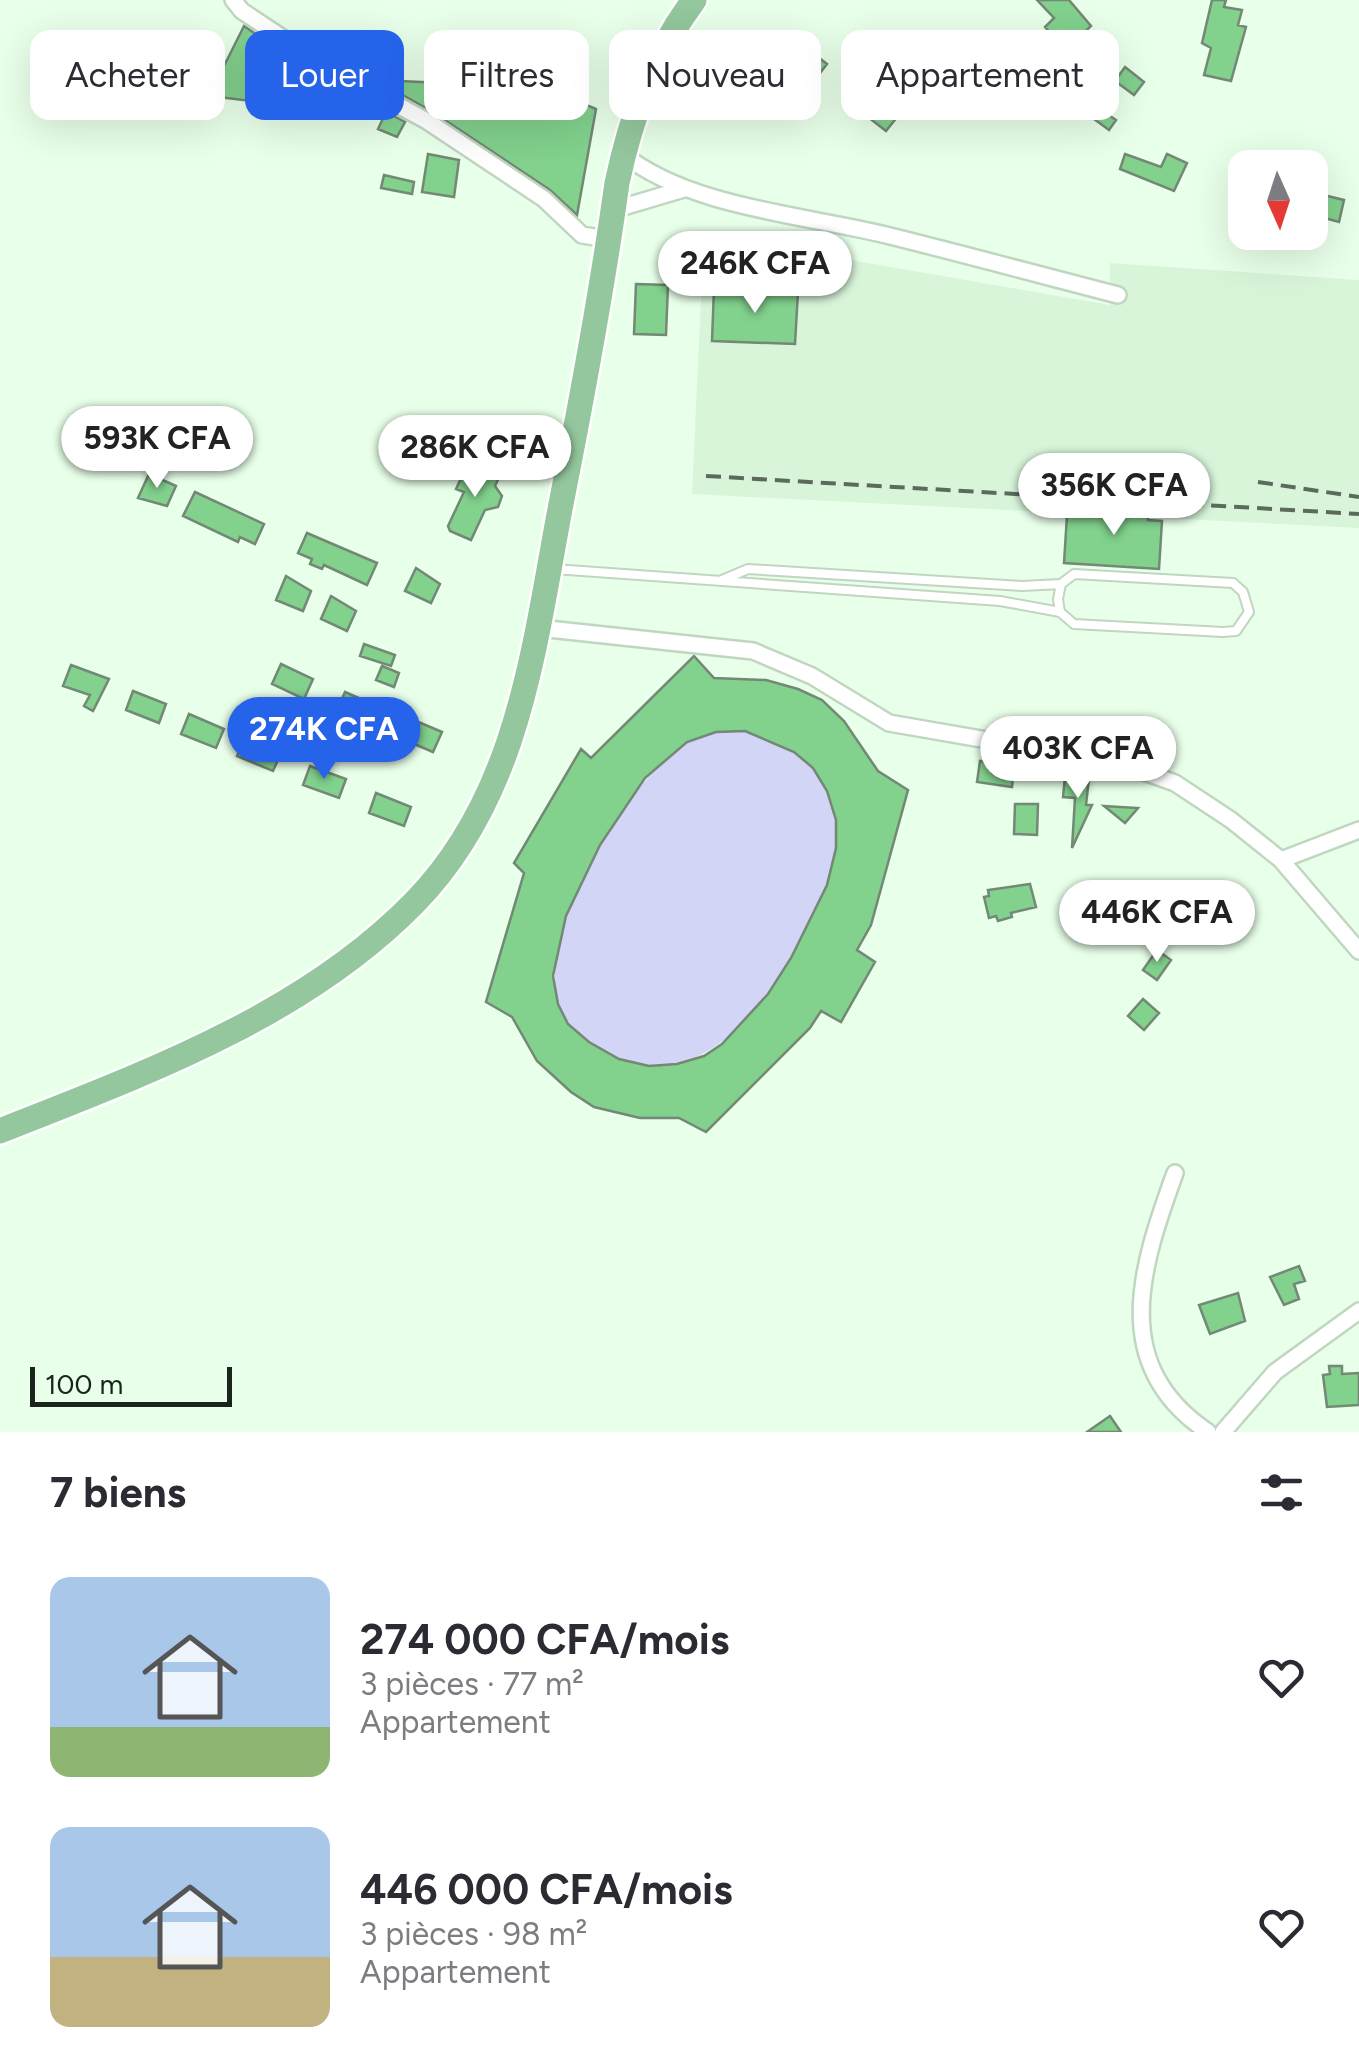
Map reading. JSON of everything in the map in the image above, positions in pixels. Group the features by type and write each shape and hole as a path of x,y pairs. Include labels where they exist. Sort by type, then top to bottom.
{"main road":[{"path":"0,1131 119,1084 216,1038 302,990 382,934 442,871 492,790 520,715 540,628 623,154 642,90 694,0"}],"street":[{"path":"233,0 242,11 325,66 427,121 530,189 582,235 608,239"},
{"path":"623,154 644,171 684,189 1118,295"},
{"path":"613,210 684,189"},
{"path":"540,628 753,651 812,676 889,723 1119,763 1175,782 1281,860 1359,951"},
{"path":"1281,860 1359,830"},
{"path":"1176,1173 1150,1242 1139,1324 1150,1364 1169,1399 1208,1432"},
{"path":"1223,1432 1276,1372 1359,1311"}],"lane":[{"path":"552,569 1000,601 1060,612 1074,624 1223,632 1236,630 1249,612 1243,592 1233,583 1074,574 1061,584 1022,586 748,569 722,580"},
{"path":"1060,612 1061,584"}],"shaded area":[{"path":"752,243 1110,305 1110,263 1359,280 1359,528 692,494 702,277 720,251"},
{"path":"745,731 804,760 829,795 837,841 821,899 780,976 758,1006 706,1052 676,1064 644,1065 610,1055 575,1030 558,1002 556,965 565,923 583,878 607,834 661,763 700,737"}],"building":[{"path":"1037,0 1069,0 1091,26 1087,30 1048,30 1045,27 1054,18"},
{"path":"1212,0 1226,0 1224,7 1242,10 1238,25 1246,27 1231,81 1204,75 1211,48 1202,43"},
{"path":"244,26 250,30 245,30 245,100 225,98 225,64"},
{"path":"1125,67 1144,82 1134,95 1119,84"},
{"path":"404,81 424,82 424,107 404,96"},
{"path":"589,106 596,109 577,215 550,190 445,120 589,120"},
{"path":"382,120 405,122 397,137 378,129"},
{"path":"872,120 895,120 886,131"},
{"path":"1095,120 1116,120 1109,130"},
{"path":"428,154 459,160 454,197 422,192"},
{"path":"1125,154 1161,167 1167,154 1187,163 1174,191 1120,169"},
{"path":"384,175 414,182 412,194 381,188"},
{"path":"1328,196 1344,200 1339,222 1328,219"},
{"path":"636,284 668,285 666,335 634,334"},
{"path":"714,288 798,292 795,344 712,341"},
{"path":"478,462 501,473 495,486 502,496 498,507 485,510 471,540 450,531 448,526 464,492 456,489 464,472 472,475"},
{"path":"149,474 176,486 167,506 138,498"},
{"path":"195,492 264,524 255,544 240,537 238,542 183,516"},
{"path":"1095,505 1149,508 1148,520 1162,521 1159,569 1064,563 1067,515 1094,517"},
{"path":"307,533 377,563 367,585 324,565 322,569 310,564 312,559 298,553"},
{"path":"416,568 440,584 431,603 405,591"},
{"path":"286,576 311,591 303,611 276,600"},
{"path":"331,596 356,611 347,631 321,619"},
{"path":"364,644 395,655 391,666 360,656"},
{"path":"694,656 714,678 766,680 822,700 844,721 878,771 908,790 871,925 857,950 875,962 841,1022 821,1011 810,1028 706,1132 679,1118 640,1118 594,1107 537,1061 512,1017 486,1002 524,873 514,863 581,749 591,758","holes":["745,731 794,752 813,768 827,791 836,820 836,848 827,885 791,958 768,994 722,1044 704,1056 677,1064 649,1066 619,1059 589,1042 568,1024 558,1004 553,976 566,916 600,845 645,778 687,742 716,732"]},
{"path":"281,664 313,679 304,699 272,684"},
{"path":"71,665 109,679 93,711 84,706 90,695 63,686"},
{"path":"382,666 399,673 394,687 376,680"},
{"path":"133,691 166,704 159,723 126,710"},
{"path":"345,692 377,706 367,728 335,715"},
{"path":"189,714 224,729 216,748 181,734"},
{"path":"409,718 442,732 433,752 400,738"},
{"path":"245,738 281,753 273,771 237,756"},
{"path":"980,761 1014,766 1012,787 977,782"},
{"path":"310,766 346,779 339,798 303,785"},
{"path":"1065,777 1089,778 1086,805 1092,805 1072,848 1075,798 1063,797"},
{"path":"376,793 411,807 404,826 369,813"},
{"path":"1015,804 1038,804 1037,835 1014,834"},
{"path":"1104,806 1138,808 1125,823"},
{"path":"1030,884 1036,907 1011,913 1012,917 998,921 996,916 989,918 984,897 989,896 988,890"},
{"path":"1157,950 1171,960 1157,980 1143,970"},
{"path":"1143,999 1159,1013 1144,1030 1128,1016"},
{"path":"1299,1266 1305,1281 1294,1284 1299,1299 1284,1305 1270,1277"},
{"path":"1238,1293 1245,1321 1210,1334 1199,1305"},
{"path":"1329,1366 1342,1366 1342,1374 1359,1373 1359,1405 1327,1407 1323,1375 1330,1374"},
{"path":"1110,1416 1121,1432 1087,1432"}],"railway":[{"path":"706,476 1359,514"},
{"path":"1258,482 1359,497"}]}
